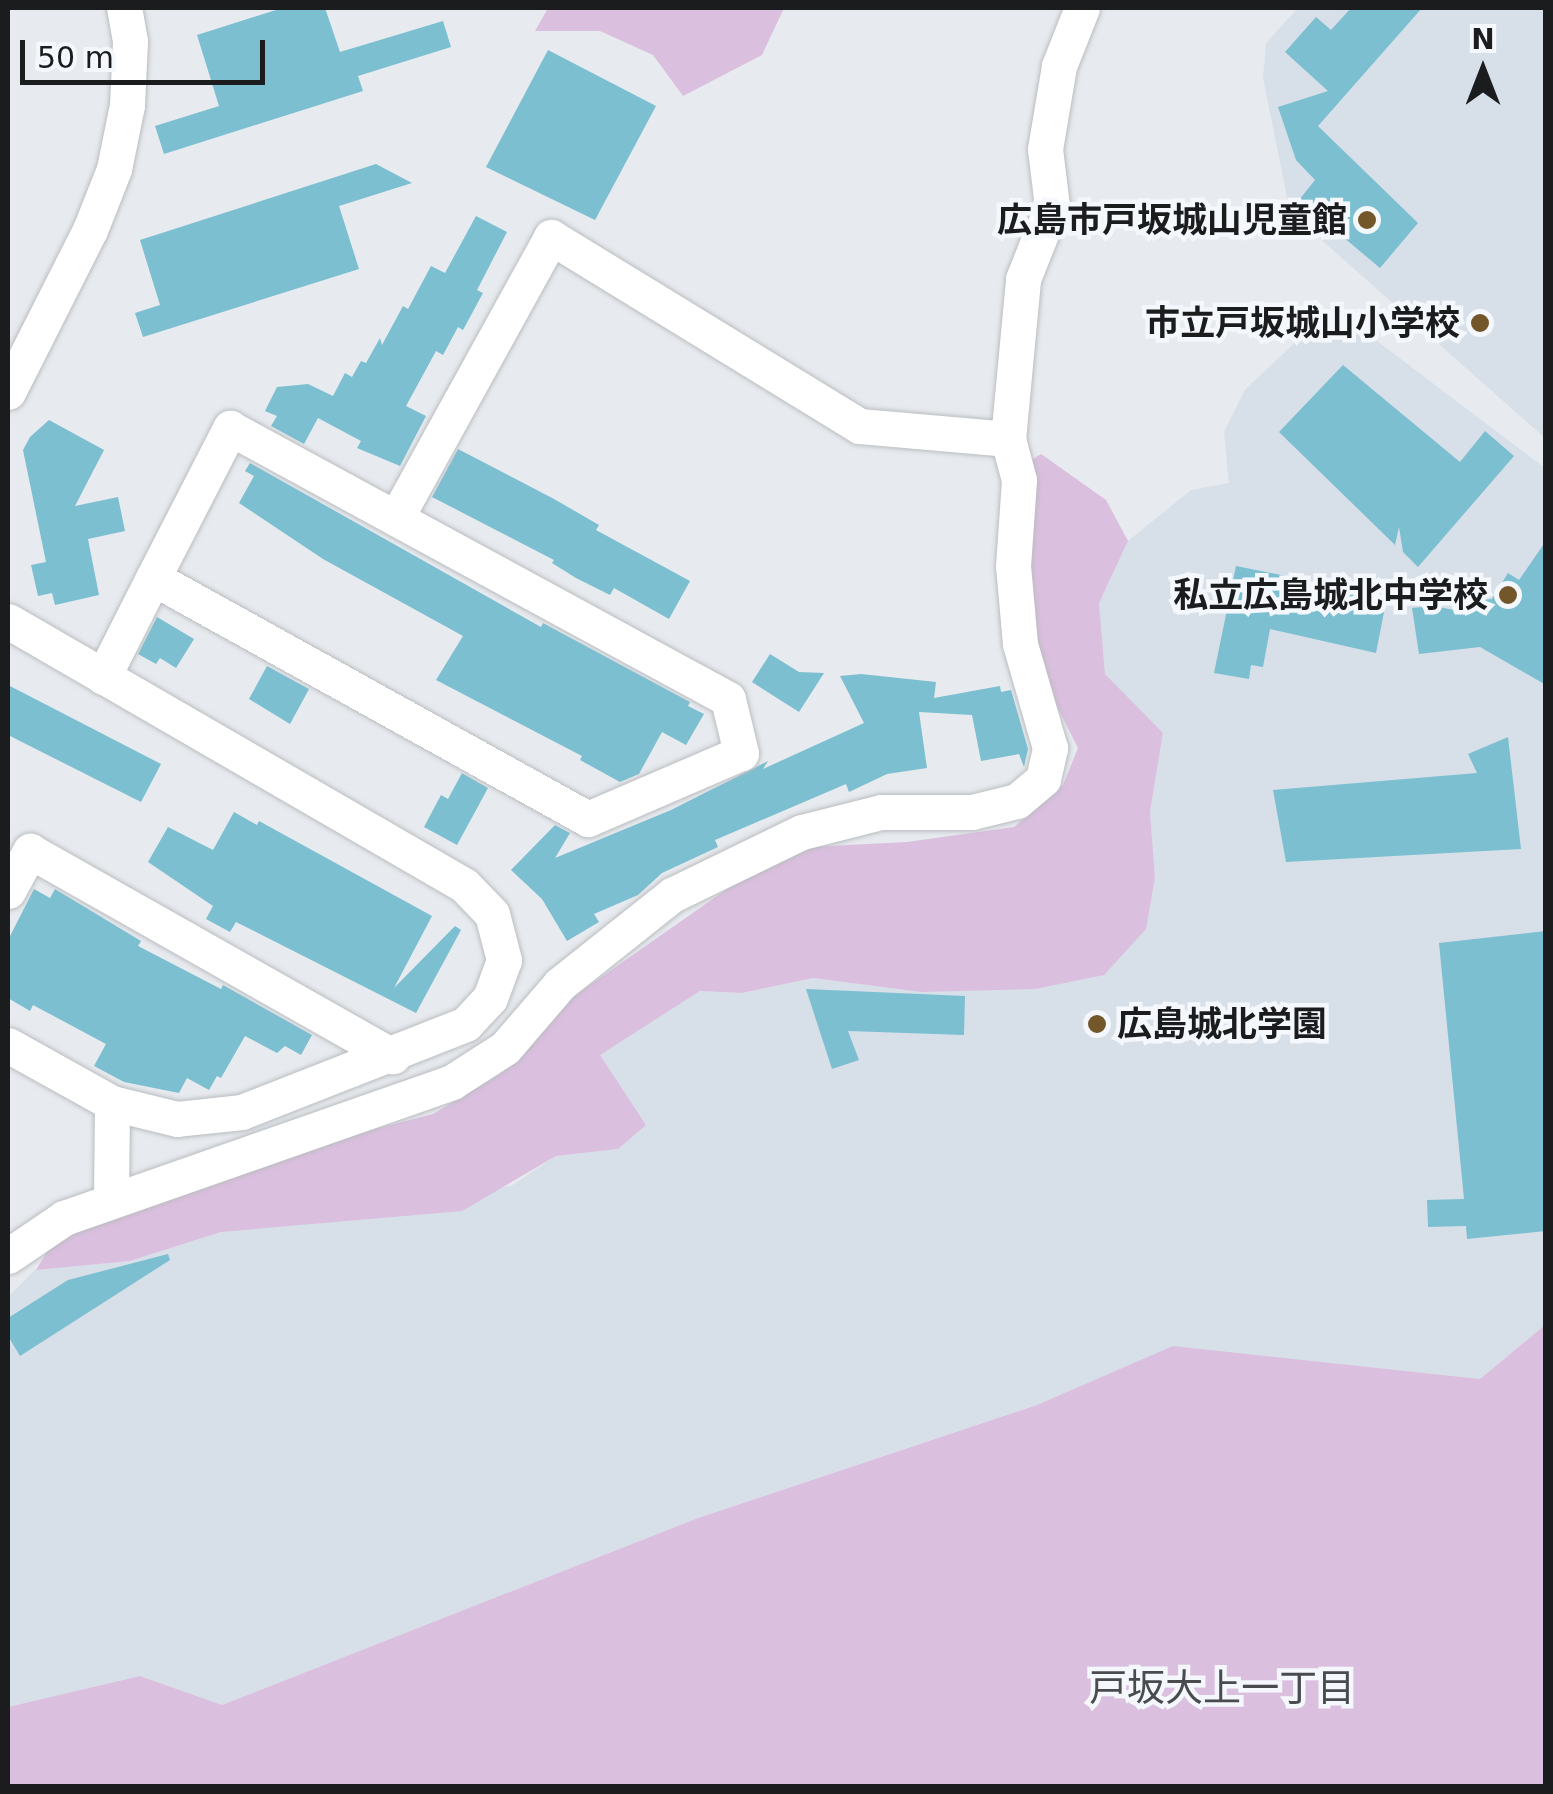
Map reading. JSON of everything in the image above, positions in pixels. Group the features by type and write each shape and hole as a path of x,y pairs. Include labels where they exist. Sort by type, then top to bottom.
{"street":[{"path":"8,392 90,230 114,170 127,105 130,41 124,8"},
{"path":"8,1256 64,1218 452,1082 505,1048 560,984 672,896 802,832 881,812 972,812 1017,801 1043,778 1050,748 1020,644 1013,566 1019,480 1008,439 1022,279 1052,206 1045,149 1060,66 1082,8"},
{"path":"396,518 551,237 860,426 1008,439"},
{"path":"103,677 153,578 230,428 728,699 741,753 588,819 153,578"},
{"path":"8,621 464,884 492,914 504,960 490,998 466,1024 393,1056 242,1112 177,1119 112,1103 8,1045"},
{"path":"8,891 30,852 393,1056"},
{"path":"111,1200 112,1103"}],"shaded area":[{"path":"548,8 784,8 762,55 683,96 653,55 600,31 535,31"},
{"name":"市立戸坂城山小学校","path":"1298,8 1545,8 1545,438 1290,212 1263,78 1266,43"},
{"name":"広島城北学園","path":"1332,307 1545,468 1545,1325 1480,1379 1173,1347 1037,1405 698,1518 222,1705 140,1676 8,1707 8,1297 35,1270 130,1261 221,1232 511,1186 556,1156 618,1149 645,1124 599,1055 700,991 742,993 813,978 921,992 1155,877 1150,812 1163,734 1105,674 1099,603 1128,541 1191,490 1229,483 1224,432 1245,390"},
{"path":"1041,454 1106,500 1128,541 1099,603 1105,674 1163,733 1150,812 1155,877 1146,929 1104,975 1035,989 921,992 813,978 742,993 700,991 600,1055 646,1125 618,1149 556,1156 462,1211 221,1232 130,1261 36,1270 48,1250 95,1221 313,1145 433,1114 500,1074 570,999 737,882 809,847 907,842 1014,827 1063,785 1078,748 1046,685 1025,594 1021,467"},
{"path":"1545,1325 1545,1786 8,1786 8,1707 140,1676 222,1705 698,1518 1037,1405 1173,1346 1480,1379"}],"building":[{"path":"282,8 325,8 340,52 443,21 451,47 358,76 363,91 164,154 155,126 219,106 197,35"},
{"path":"1351,8 1422,8 1318,126 1418,223 1380,268 1299,200 1315,180 1296,160 1278,107 1328,91 1285,52 1316,17 1331,30"},
{"path":"548,50 656,106 595,220 486,167"},
{"path":"376,164 412,183 339,206 359,269 143,337 135,313 160,305 140,240"},
{"path":"476,216 507,232 477,290 483,293 463,330 458,327 443,355 436,351 406,406 426,416 400,466 357,448 361,441 318,418 304,444 271,426 277,416 265,411 277,387 308,384 333,396 345,373 352,377 361,361 366,363 380,338 382,345 403,306 408,309 431,266 445,273"},
{"path":"1343,365 1460,462 1485,431 1514,456 1418,567 1403,552 1399,527 1395,545 1279,432"},
{"path":"49,420 104,450 75,506 118,497 125,531 88,539 99,595 55,605 52,593 38,596 31,565 46,562 23,450 30,437"},
{"path":"458,449 554,499 599,525 596,530 690,581 669,619 614,588 610,595 576,578 552,563 554,560 432,497"},
{"path":"250,463 541,627 543,623 690,702 688,706 704,714 686,745 662,732 639,774 620,782 580,760 582,756 436,680 463,636 323,559 239,503 254,476 245,471"},
{"path":"1546,541 1546,685 1480,647 1419,654 1412,608 1433,606 1465,612 1456,603 1492,599 1508,573 1519,580"},
{"path":"1236,566 1391,597 1377,613 1384,612 1376,653 1270,629 1263,667 1251,665 1249,679 1214,673"},
{"path":"157,617 194,639 176,668 160,658 156,664 138,654"},
{"path":"770,654 799,672 824,673 799,712 752,682"},
{"path":"267,666 309,689 290,724 249,699"},
{"path":"861,674 936,682 934,698 1000,686 1001,692 1011,690 1028,749 1024,767 1019,754 981,761 972,715 919,712 927,768 887,774 849,792 846,784 715,840 718,847 662,873 638,895 594,914 599,922 567,941 542,899 511,870 555,825 570,833 555,858 671,810 768,761 763,769 864,723 840,676"},
{"path":"8,685 161,764 141,802 8,735"},
{"path":"1508,737 1521,849 1286,862 1273,790 1477,773 1468,754"},
{"path":"462,773 488,788 457,845 424,827 441,795 448,799"},
{"path":"234,812 257,825 259,821 432,916 394,988 455,926 461,930 416,1013 236,922 230,932 206,919 213,906 148,862 168,827 213,850"},
{"path":"34,889 50,898 55,889 141,941 138,946 221,989 223,985 312,1035 301,1055 285,1046 277,1053 245,1036 221,1078 217,1076 209,1090 187,1078 179,1093 124,1082 94,1066 106,1044 33,1005 30,1011 8,998 8,940"},
{"path":"1546,931 1546,1231 1467,1239 1466,1226 1428,1227 1427,1200 1464,1199 1439,943"},
{"path":"806,989 965,996 964,1035 848,1031 859,1060 832,1069"},
{"path":"168,1254 170,1260 20,1356 8,1336 8,1318 68,1280"}],"place":[{"name":"広島市戸坂城山児童館","path":"1367,220"},
{"name":"市立戸坂城山小学校","path":"1480,323"},
{"name":"私立広島城北中学校","path":"1508,595"},
{"name":"広島城北学園","path":"1097,1024"}],"district":[{"name":"戸坂大上一丁目","path":"1222,1689"}]}
